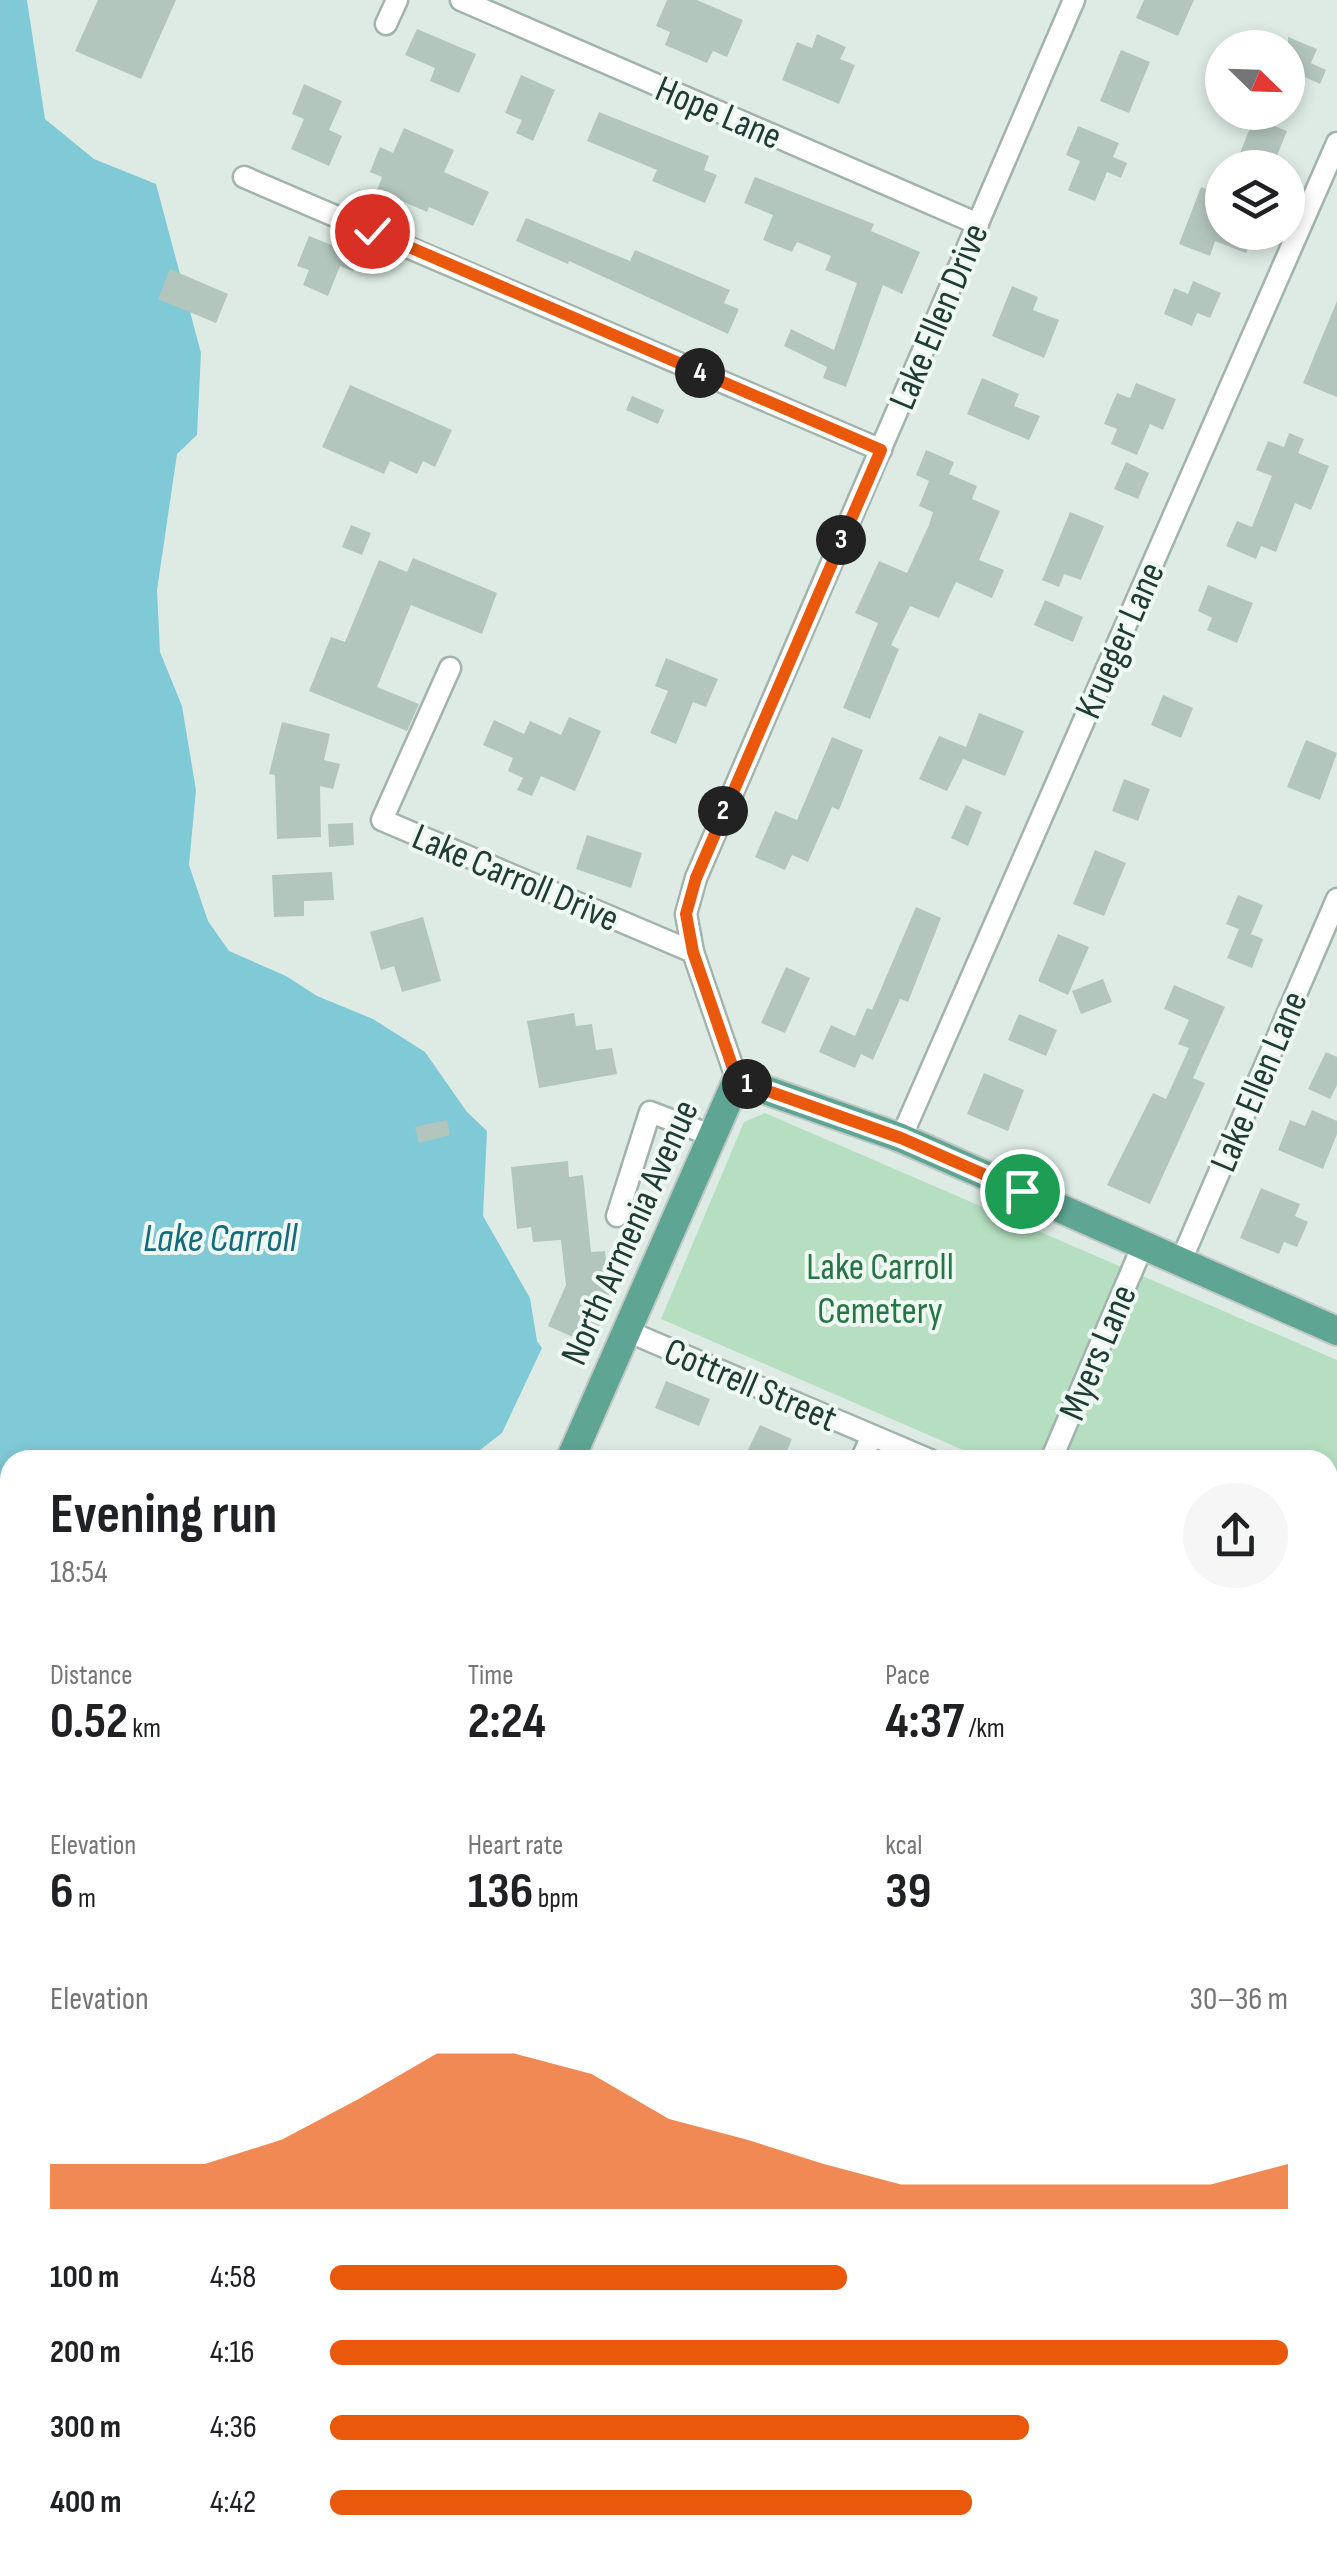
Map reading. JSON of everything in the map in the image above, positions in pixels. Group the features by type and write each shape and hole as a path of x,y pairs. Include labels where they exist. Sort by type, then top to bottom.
{"main road":[{"name":"North Armenia Avenue","path":"574,1450 737,1080 901,1138 1337,1331"}],"street":[{"path":"386,24 397,0"},
{"name":"Hope Lane","path":"461,0 978,224"},
{"name":"Lake Ellen Drive","path":"737,1080 693,952 686,914 696,878 1074,0"},
{"name":"Krueger Lane","path":"901,1138 1337,143"},
{"path":"244,177 881,450"},
{"name":"Lake Carroll Drive","path":"450,668 382,820 693,952"},
{"name":"Lake Ellen Lane","path":"1180,1263 1337,899"},
{"path":"617,1216 650,1112 713,1136"},
{"name":"Myers Lane","path":"1055,1450 1143,1245"},
{"name":"Cottrell Street","path":"627,1331 906,1450"},
{"path":"866,1450 872,1436"}],"green space":[{"name":"Lake Carroll Cemetery","path":"765,1113 1337,1360 1337,1450 963,1450 661,1319 744,1122"}],"water":[{"name":"Lake Carroll","path":"0,0 27,0 45,119 94,159 156,184 201,353 197,435 177,454 157,590 160,652 182,706 196,790 189,865 208,921 229,951 286,976 317,996 373,1019 425,1052 467,1112 487,1131 483,1216 530,1298 537,1341 542,1348 502,1433 480,1450 0,1450"}],"building":[{"path":"98,0 176,0 141,79 75,51"},
{"path":"667,0 697,0 743,20 727,57 713,51 707,63 665,45 670,32 656,26"},
{"path":"1144,0 1194,0 1178,36 1136,18"},
{"path":"417,29 476,54 459,93 430,81 435,68 405,55"},
{"path":"817,34 846,47 840,59 855,65 839,104 782,80 797,42 812,48"},
{"path":"1305,44 1317,49 1311,63 1326,70 1320,84 1305,77"},
{"path":"1121,50 1150,62 1129,113 1100,101"},
{"path":"521,75 555,90 533,141 516,133 522,120 505,113"},
{"path":"304,84 342,101 329,130 342,136 329,166 291,149 304,119 292,114"},
{"path":"599,112 709,156 704,170 717,175 705,203 652,181 657,170 587,141"},
{"path":"1078,126 1119,143 1113,157 1127,163 1121,178 1107,172 1095,201 1068,190 1080,161 1066,155"},
{"path":"404,128 454,150 444,172 489,192 473,226 429,207 427,212 377,190 382,177 370,172 380,147 393,153"},
{"path":"1249,130 1287,131 1279,150 1241,150"},
{"path":"755,177 874,224 871,231 920,252 902,294 883,285 846,387 823,378 827,367 784,346 791,329 834,350 857,283 825,270 831,256 797,242 792,252 763,240 773,215 744,203"},
{"path":"1201,187 1205,189 1205,250 1212,250 1210,256 1179,244"},
{"path":"526,218 630,261 635,250 730,290 724,303 739,309 728,334 516,241"},
{"path":"309,236 359,256 353,271 340,266 328,296 303,285 309,270 297,266"},
{"path":"170,269 228,294 216,323 158,299"},
{"path":"1193,281 1221,293 1210,318 1197,313 1192,326 1164,314 1174,288 1188,294"},
{"path":"1012,286 1038,297 1033,310 1059,320 1044,358 992,336"},
{"path":"1337,301 1337,397 1303,383"},
{"path":"982,378 1019,394 1014,406 1040,416 1029,440 967,414"},
{"path":"1136,383 1176,399 1163,430 1150,424 1137,455 1111,444 1117,429 1104,424 1117,393 1130,398"},
{"path":"350,385 452,430 435,467 423,461 417,474 390,461 384,474 322,447"},
{"path":"632,396 664,410 658,424 626,410"},
{"path":"1289,433 1304,439 1298,453 1329,466 1311,510 1295,503 1276,552 1261,546 1256,559 1226,546 1237,521 1252,527 1272,476 1256,470 1268,441 1284,447"},
{"path":"926,450 954,462 949,474 977,486 972,499 1000,511 979,560 1004,570 992,598 956,582 939,618 910,606 891,645 899,649 870,719 843,708 878,623 855,613 879,561 907,573 929,525 933,512 919,506 929,481 916,475"},
{"path":"1126,462 1149,473 1138,499 1114,489"},
{"path":"1070,512 1104,526 1081,580 1064,574 1059,587 1042,580"},
{"path":"351,525 371,533 362,555 342,547"},
{"path":"413,558 497,593 482,634 411,605 377,687 419,704 407,731 309,691 331,637 345,642 379,560 407,572"},
{"path":"1208,585 1253,603 1237,643 1207,630 1212,618 1198,611"},
{"path":"1045,600 1083,617 1073,642 1034,625"},
{"path":"666,658 718,679 706,707 693,702 676,744 650,733 668,691 655,686"},
{"path":"1163,695 1193,708 1181,738 1151,725"},
{"path":"979,713 1024,731 1005,776 963,759 947,791 919,779 939,736 966,747"},
{"path":"569,717 601,731 575,791 541,776 532,796 517,790 523,778 508,771 513,758 483,745 494,720 524,734 530,721 561,735"},
{"path":"282,722 330,734 324,760 340,764 333,789 320,786 321,837 277,839 275,775 269,774"},
{"path":"832,737 863,750 839,810 832,807 808,862 792,855 785,870 755,857 775,811 797,820"},
{"path":"1306,740 1337,753 1320,800 1287,787"},
{"path":"1124,779 1150,789 1138,821 1112,811"},
{"path":"966,805 982,812 968,846 951,838"},
{"path":"353,823 354,845 329,847 328,824"},
{"path":"587,835 642,853 631,888 576,869"},
{"path":"1095,850 1126,863 1104,916 1073,904"},
{"path":"332,872 334,900 304,901 304,916 274,917 272,875"},
{"path":"1238,895 1263,905 1251,934 1263,939 1252,968 1227,958 1239,929 1226,924"},
{"path":"916,907 941,918 908,1002 900,999 873,1060 861,1054 855,1068 819,1052 831,1025 855,1036 867,1008 872,1010"},
{"path":"423,917 441,981 402,992 394,966 381,970 370,932"},
{"path":"1058,934 1089,947 1068,995 1038,981"},
{"path":"786,967 810,978 785,1033 761,1023"},
{"path":"1103,979 1112,1002 1081,1014 1072,991"},
{"path":"1174,985 1225,1007 1193,1078 1205,1083 1150,1204 1107,1185 1153,1093 1166,1099 1189,1048 1178,1044 1189,1020 1164,1009"},
{"path":"574,1013 576,1026 592,1024 596,1050 612,1048 617,1074 539,1088 527,1021"},
{"path":"1019,1014 1057,1030 1046,1056 1008,1040"},
{"path":"1326,1052 1337,1057 1337,1085 1330,1099 1308,1089"},
{"path":"984,1073 1024,1090 1008,1131 967,1114"},
{"path":"1312,1110 1337,1121 1337,1134 1323,1169 1278,1150 1290,1120 1305,1126"},
{"path":"447,1120 450,1135 419,1143 415,1127"},
{"path":"568,1161 569,1177 583,1175 591,1252 605,1251 610,1301 591,1345 548,1326 566,1285 561,1240 533,1242 531,1227 517,1229 511,1167"},
{"path":"1261,1188 1300,1204 1295,1216 1308,1222 1297,1247 1284,1242 1279,1254 1240,1238"},
{"path":"666,1381 710,1399 699,1426 655,1408"},
{"path":"760,1425 792,1439 787,1450 748,1450"}],"route":[{"path":"372,231 881,450 712,835 686,914 693,952 737,1080 901,1138 1022,1191"}]}
